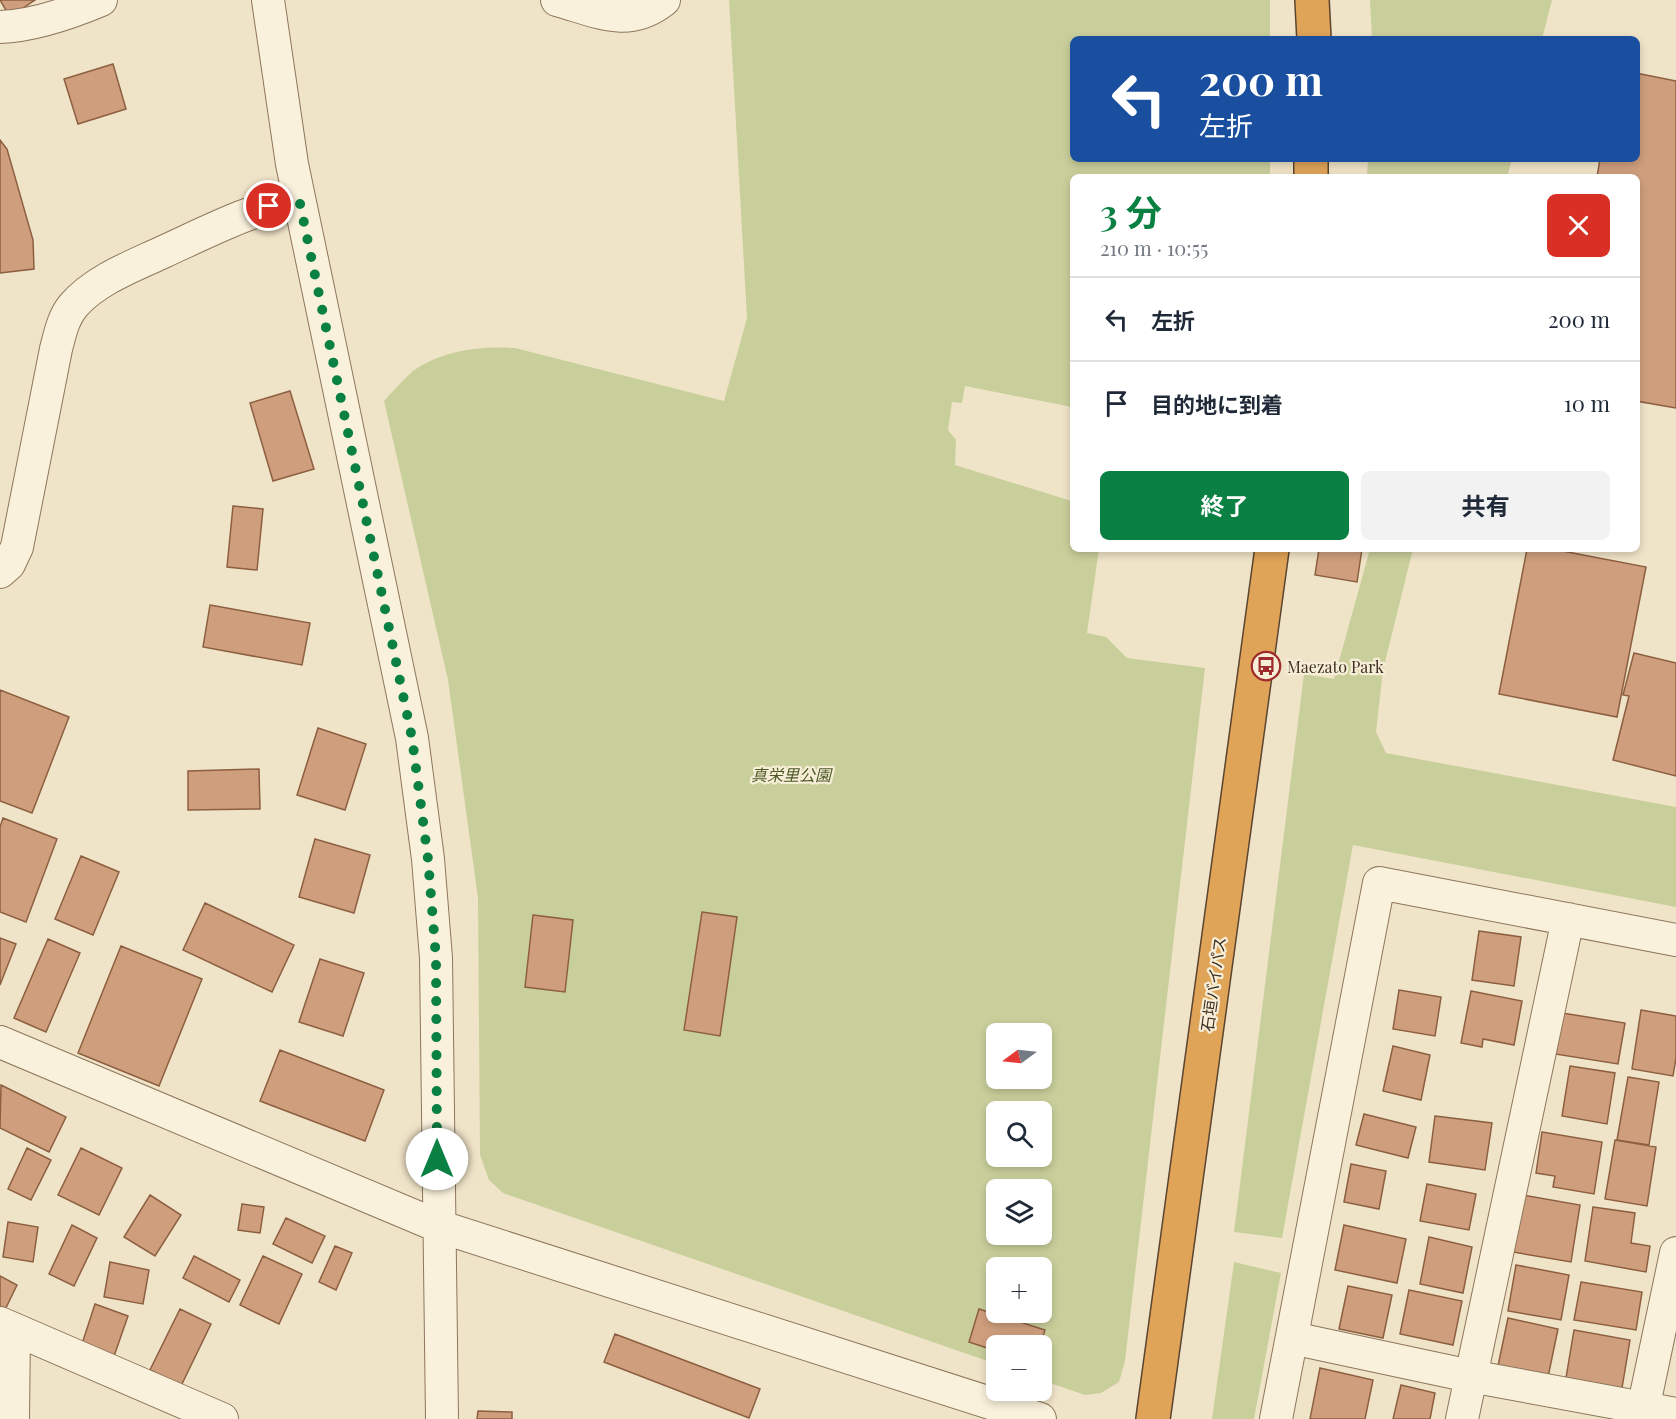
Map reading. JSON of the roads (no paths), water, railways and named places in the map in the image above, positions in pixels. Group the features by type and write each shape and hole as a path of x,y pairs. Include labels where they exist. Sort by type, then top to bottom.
{"highway":[{"path":"1312,0 1314,36"},
{"name":"石垣バイパス","path":"1153,1419 1272,552"}],"street":[{"path":"0,27 12,27 78,10 101,0"},
{"path":"268,0 292,164 413,749 428,859 436,958 442,1419"},
{"path":"557,0 620,17 642,14 664,0"},
{"path":"0,572 9,564 17,547 56,349 63,322 72,307 89,291 132,267 248,213 299,199"},
{"path":"1276,1419 1379,882 1676,940"},
{"path":"1462,1419 1568,919"},
{"path":"0,1042 438,1226 1040,1419"},
{"path":"1642,1413 1676,1252"},
{"path":"13,1419 7,1326 214,1417"},
{"path":"1292,1338 1642,1413 1676,1414"}],"place":[{"name":"Maezato Park","path":"1266,666"}],"park label":[{"name":"真栄里公園","path":"791,774"}]}
